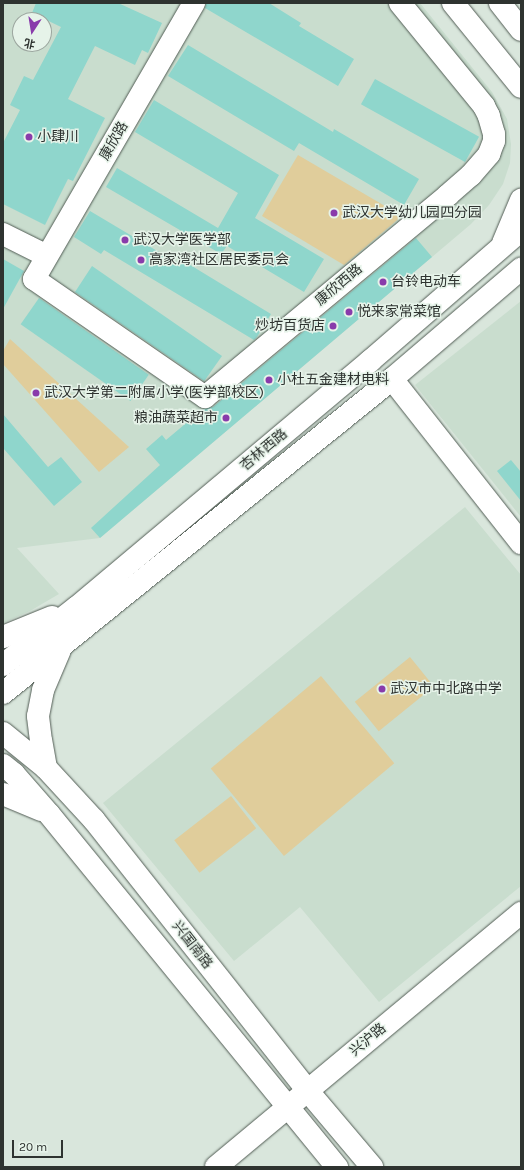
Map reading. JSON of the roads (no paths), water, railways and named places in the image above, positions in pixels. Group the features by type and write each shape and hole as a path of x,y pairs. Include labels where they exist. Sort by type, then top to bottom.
{"main road":[{"name":"康欣路","path":"34,279 194,3"},
{"name":"康欣西路","path":"34,279 204,397 448,195 471,175 489,154 494,141 494,134 489,116 484,106 400,3"},
{"path":"453,3 521,87"},
{"path":"500,3 521,30"},
{"path":"489,48 521,105"},
{"path":"501,247 521,200"},
{"name":"杏林西路","path":"3,665 77,607 370,361 521,230"},
{"path":"3,234 47,256"},
{"name":"杏林西路","path":"3,693 392,379 520,270"},
{"path":"392,379 521,543"},
{"path":"3,637 77,607"},
{"path":"46,768 38,716 43,690 64,643"},
{"name":"兴国南路","path":"3,733 46,768 94,820 307,1090 372,1167"},
{"name":"兴国南路","path":"3,765 14,774 49,814 337,1167"},
{"path":"3,794 20,800 49,814"},
{"name":"兴沪路","path":"216,1167 521,913"}],"place":[{"name":"小肆川","path":"29,137"},
{"name":"武汉大学幼儿园四分园","path":"334,213"},
{"name":"武汉大学医学部","path":"125,240"},
{"name":"高家湾社区居民委员会","path":"141,260"},
{"name":"台铃电动车","path":"383,282"},
{"name":"悦来家常菜馆","path":"349,312"},
{"name":"炒坊百货店","path":"333,326"},
{"name":"小杜五金建材电料","path":"269,380"},
{"name":"武汉大学第二附属小学(医学部校区)","path":"36,393"},
{"name":"粮油蔬菜超市","path":"226,418"},
{"name":"武汉市中北路中学","path":"382,689"}]}
